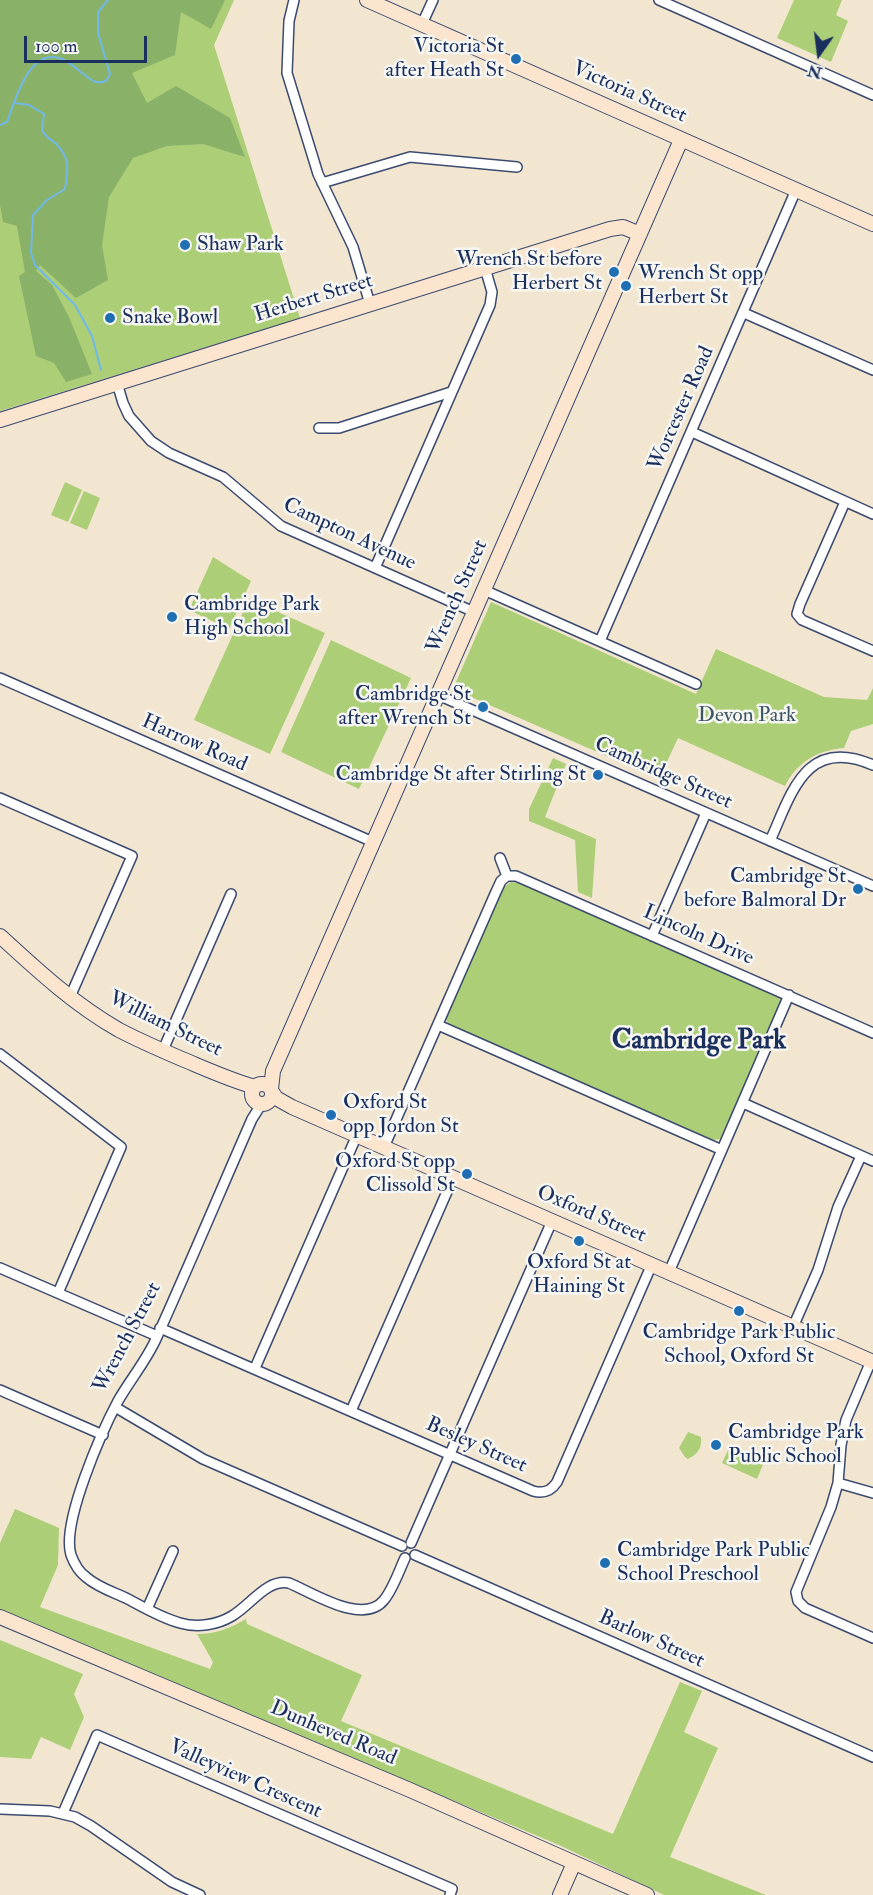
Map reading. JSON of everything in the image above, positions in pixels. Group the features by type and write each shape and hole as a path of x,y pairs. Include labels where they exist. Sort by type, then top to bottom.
{"street":[{"path":"294,0 289,15 286,69 322,183 353,247 370,304"},
{"name":"Victoria Street","path":"367,0 873,224"},
{"path":"422,24 433,0"},
{"path":"659,0 873,95"},
{"name":"Wrench Street","path":"147,1609 87,1578 75,1564 70,1548 70,1530 81,1490 115,1407 159,1332 252,1119 259,1108 273,1071 681,140"},
{"path":"322,183 410,157 517,167"},
{"name":"Worcester Road","path":"600,641 796,190"},
{"name":"Herbert Street","path":"0,420 616,227 623,227 640,234"},
{"path":"375,568 491,302 492,292 485,268"},
{"path":"744,313 873,370"},
{"name":"Campton Avenue","path":"117,383 129,416 143,434 169,453 223,477 281,526 474,612"},
{"path":"319,428 339,428 451,392"},
{"path":"692,432 873,514"},
{"path":"845,502 797,614 802,620 873,651"},
{"path":"484,590 696,684"},
{"name":"Harrow Road","path":"0,678 373,842"},
{"name":"Cambridge Street","path":"438,695 873,886"},
{"path":"770,841 793,789 811,766 839,757 853,758 873,765"},
{"path":"0,798 132,856 70,998"},
{"path":"652,936 706,813"},
{"path":"384,1147 495,894 501,881 507,876 500,858"},
{"name":"Lincoln Drive","path":"507,876 516,876 873,1033"},
{"path":"163,1050 231,894"},
{"name":"William Street","path":"0,936 70,998 121,1031 263,1094"},
{"path":"669,1272 789,995"},
{"path":"438,1025 722,1150"},
{"path":"0,1054 121,1147 58,1293"},
{"name":"Oxford Street","path":"263,1094 872,1361"},
{"path":"743,1103 873,1161"},
{"path":"255,1368 357,1135"},
{"path":"793,1327 818,1270 838,1207 861,1156"},
{"path":"351,1411 453,1178"},
{"path":"405,1558 400,1552 407,1544 450,1454 552,1221"},
{"name":"Besley Street","path":"0,1268 58,1293 255,1368 533,1491 542,1492 551,1490 557,1482 652,1264"},
{"path":"872,1361 846,1420 841,1445 838,1483 825,1522 797,1586 797,1599 805,1608 873,1638"},
{"path":"0,1390 103,1435"},
{"path":"115,1407 203,1459 416,1548 415,1555 405,1558"},
{"path":"838,1483 873,1493"},
{"path":"173,1551 147,1609 179,1623 205,1625 231,1617 271,1585 282,1582 351,1610 368,1610 378,1606 385,1599 405,1558"},
{"name":"Barlow Street","path":"415,1555 873,1757"},
{"name":"Dunheved Road","path":"0,1617 388,1780 646,1895"},
{"name":"Valleyview Crescent","path":"63,1813 97,1734 452,1889 450,1895"},
{"path":"0,1809 63,1813 91,1826 159,1874 201,1895"},
{"path":"560,1895 574,1863"}],"green space":[{"path":"0,0 234,0 214,45 300,318 0,411"},
{"path":"0,0 225,0 211,29 181,12 175,55 132,73 147,103 176,86 230,118 245,157 203,144 167,146 133,158 109,197 102,245 108,280 76,298 40,265 36,271 52,285 69,317 92,374 66,382 54,363 36,356 19,276 25,272 17,226 3,222 0,204"},
{"path":"794,0 842,0 836,15 848,21 831,62 777,38"},
{"path":"65,482 82,490 68,522 51,515"},
{"path":"84,491 100,498 87,530 70,523"},
{"path":"213,557 251,581 229,629 189,610"},
{"path":"249,599 325,633 270,754 194,720"},
{"name":"Devon Park","path":"491,602 696,694 716,649 824,697 867,700 873,688 873,724 851,731 844,748 826,751 809,759 796,770 785,786 678,738 659,779 453,689"},
{"path":"331,640 411,678 359,789 281,752"},
{"path":"553,758 566,764 545,817 596,839 592,898 578,892 575,840 529,821 529,809"},
{"path":"511,882 519,883 779,996 781,1000 721,1139 713,1140 448,1024 446,1019 504,887"},
{"path":"688,1432 701,1437 701,1444 699,1450 688,1459 679,1448"},
{"path":"730,1446 764,1462 757,1479 722,1463"},
{"path":"15,1509 59,1528 58,1565 40,1607 210,1669 213,1662 197,1634 223,1630 246,1619 247,1624 362,1675 341,1721 613,1834 680,1682 702,1691 684,1732 718,1748 670,1857 766,1895 664,1895 559,1845 0,1610 0,1543"},
{"path":"0,1640 83,1674 74,1694 84,1717 70,1750 41,1737 31,1759 0,1757"}],"waterway":[{"path":"0,125 7,122 25,78 41,60 50,57 62,59 93,81 106,81 110,74 98,33 98,12 108,0"},
{"path":"15,103 29,105 44,114 42,130 57,144 65,157 67,167 65,189 47,200 33,215 31,253 35,265 75,305 92,336 101,370"}],"place":[{"name":"Victoria St after Heath St","path":"516,59"},
{"name":"Shaw Park","path":"185,245"},
{"name":"Wrench St before Herbert St","path":"614,272"},
{"name":"Wrench St opp Herbert St","path":"626,286"},
{"name":"Snake Bowl","path":"110,318"},
{"name":"Cambridge Park High School","path":"172,617"},
{"name":"Cambridge St after Wrench St","path":"483,707"},
{"name":"Cambridge St after Stirling St","path":"598,775"},
{"name":"Cambridge St before Balmoral Dr","path":"858,889"},
{"name":"Oxford St opp Jordon St","path":"331,1115"},
{"name":"Oxford St opp Clissold St","path":"467,1174"},
{"name":"Oxford St at Haining St","path":"579,1241"},
{"name":"Cambridge Park Public School, Oxford St","path":"739,1311"},
{"name":"Cambridge Park Public School","path":"716,1445"},
{"name":"Cambridge Park Public School Preschool","path":"605,1563"}],"district":[{"name":"Cambridge Park","path":"699,1042"}]}
